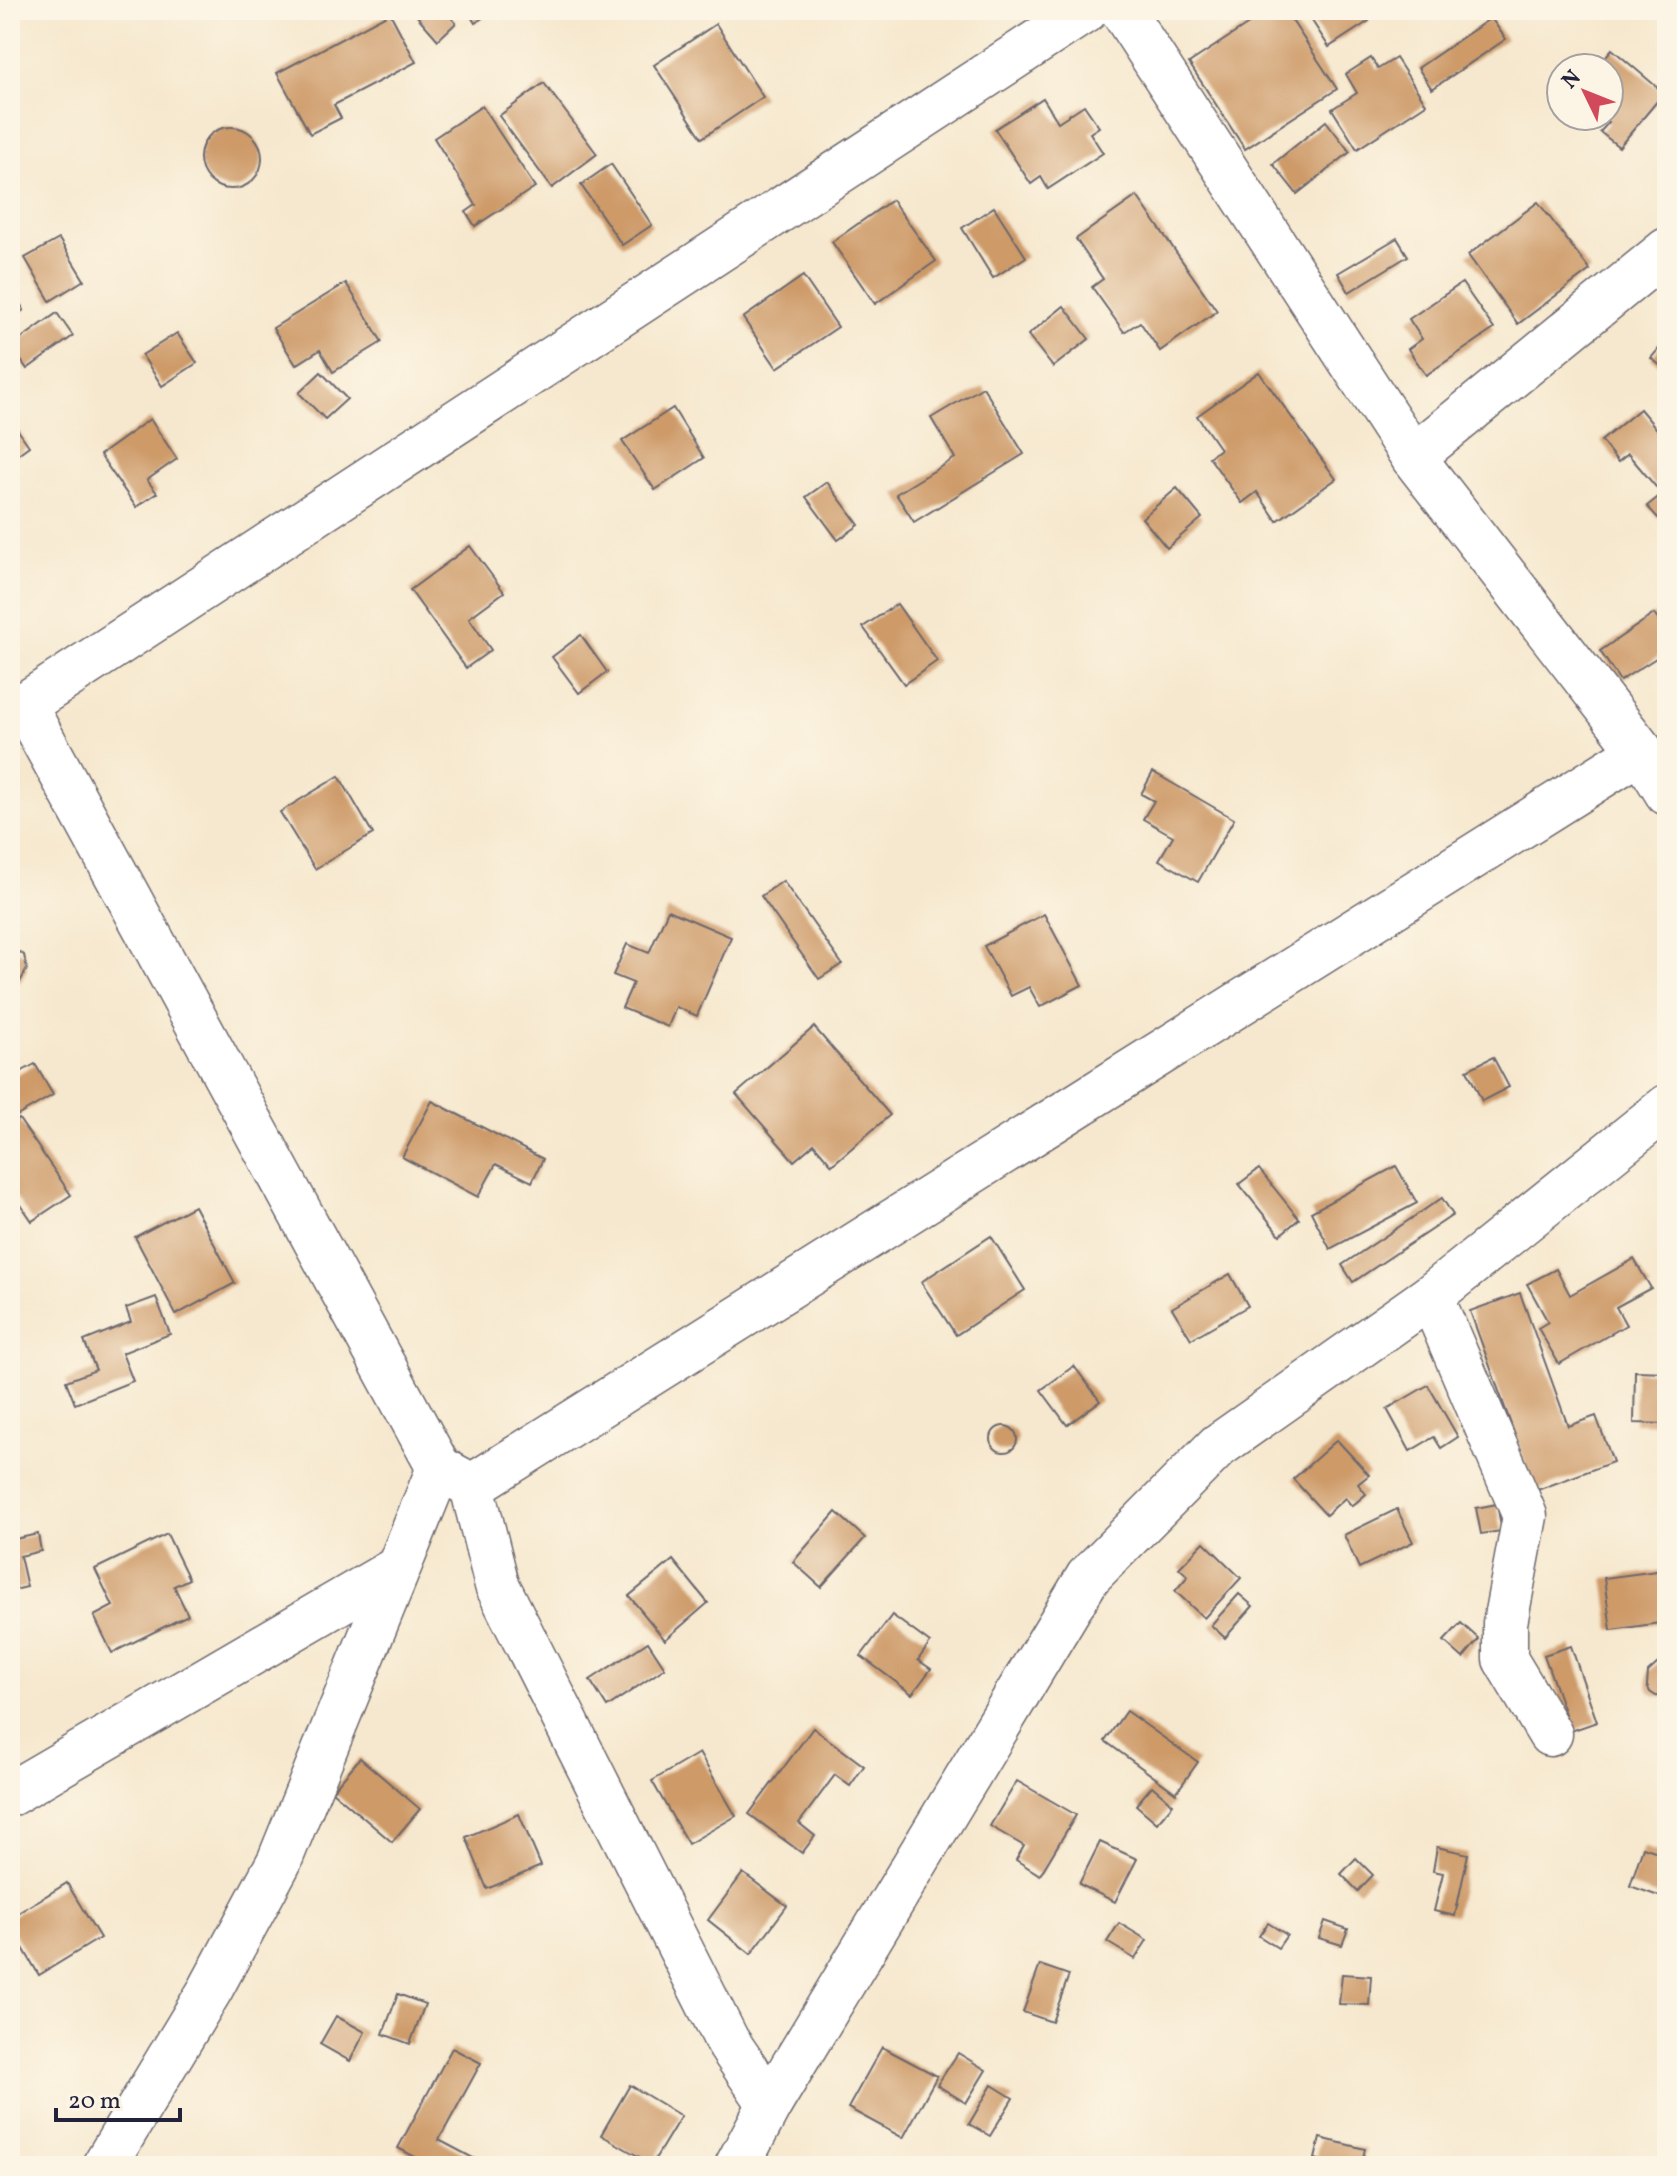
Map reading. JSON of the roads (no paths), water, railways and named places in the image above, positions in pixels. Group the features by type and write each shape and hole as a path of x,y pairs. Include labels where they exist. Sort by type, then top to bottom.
{"street":[{"path":"770,2104 727,2041 497,1585 456,1477 17,708 1086,10"},
{"path":"1122,10 1413,457 1641,751 1667,793"},
{"path":"1413,457 1667,250"},
{"path":"104,2166 210,1990 279,1862 398,1568 456,1477 1641,751"},
{"path":"737,2166 770,2104 1088,1577 1218,1446 1431,1296 1667,1107"},
{"path":"1431,1296 1525,1516 1505,1623 1505,1659 1550,1734"},
{"path":"10,1794 398,1568"}]}
